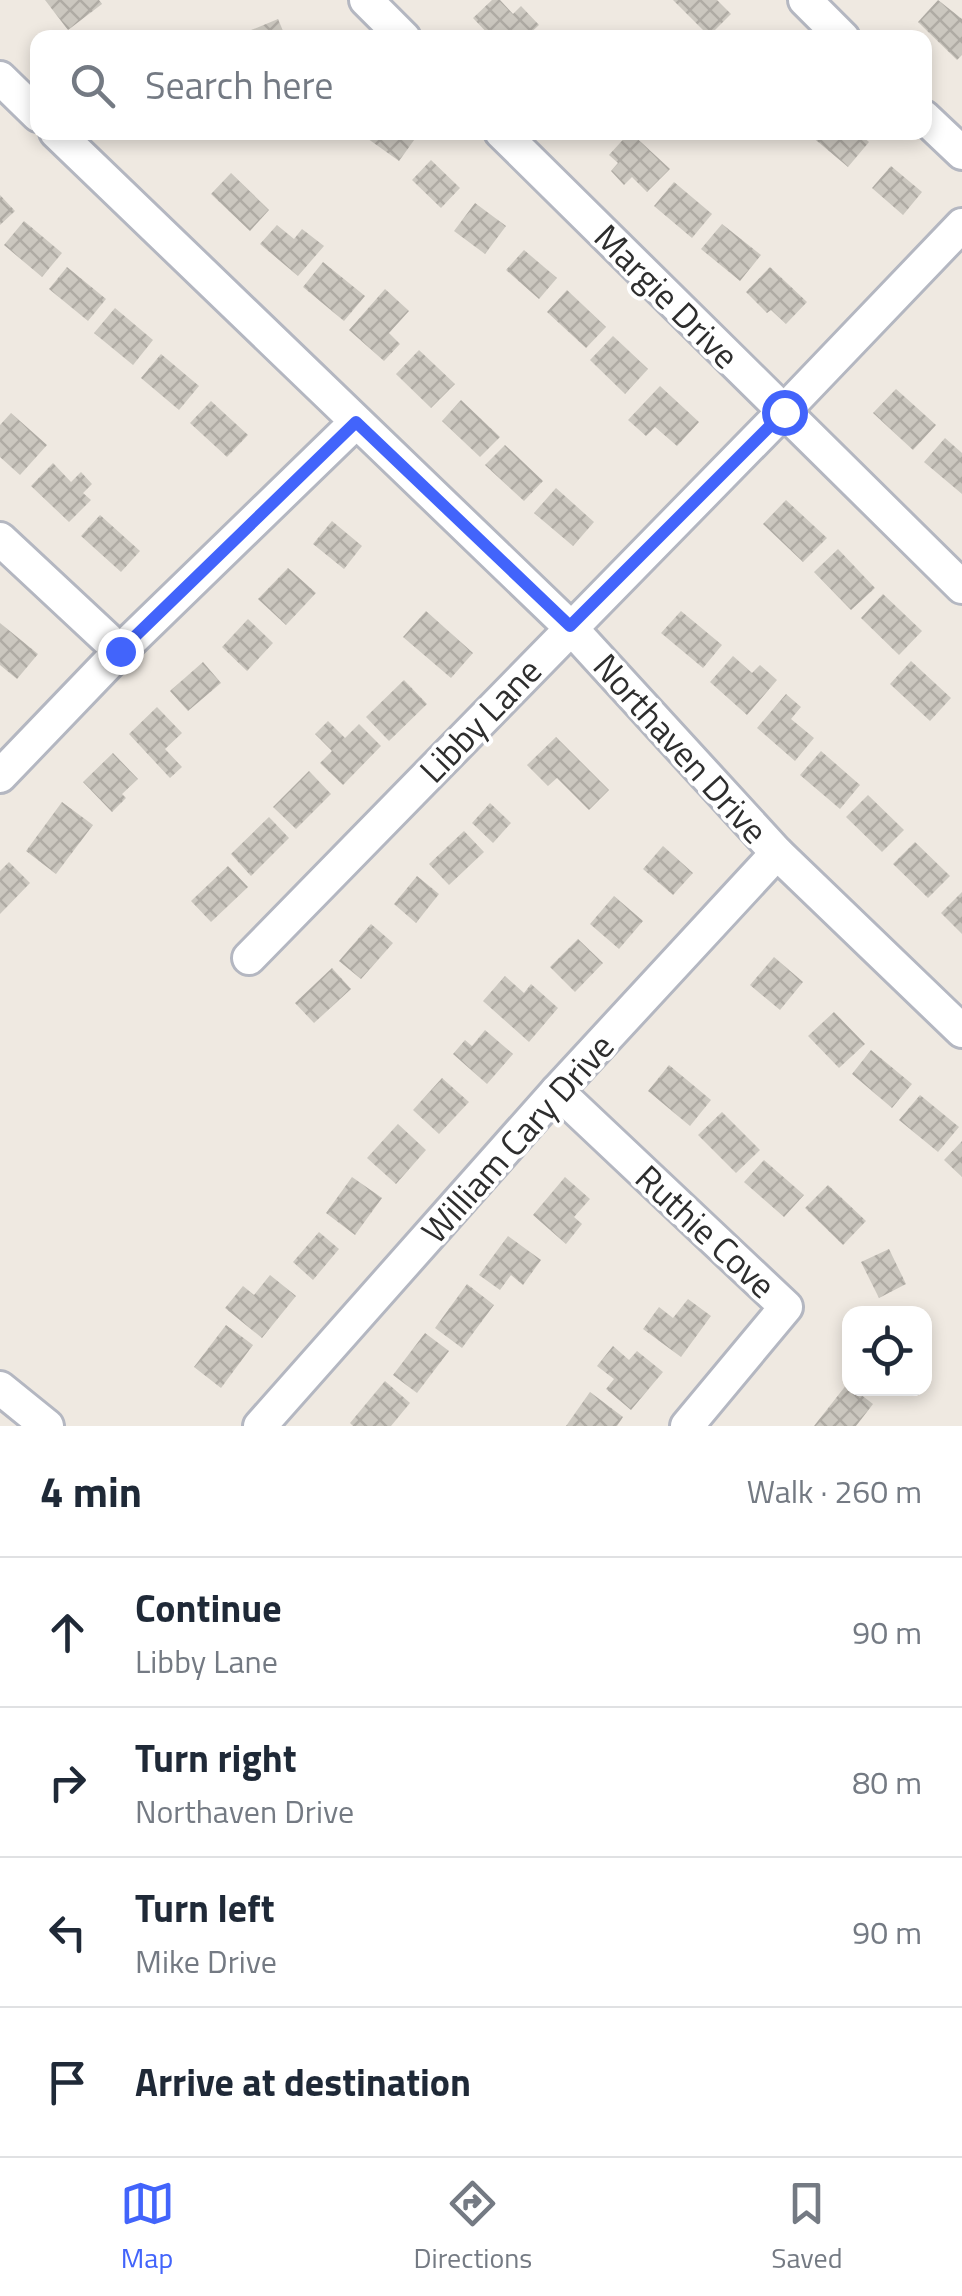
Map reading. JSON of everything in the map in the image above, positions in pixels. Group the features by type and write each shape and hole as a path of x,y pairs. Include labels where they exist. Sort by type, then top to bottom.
{"street":[{"path":"366,0 396,30"},
{"path":"805,0 835,30"},
{"path":"0,78 30,106"},
{"path":"932,125 962,153"},
{"name":"Northaven Drive","path":"64,140 570,626 777,853 962,1031"},
{"name":"Margie Drive","path":"509,140 962,587"},
{"name":"Libby Lane","path":"249,958 962,225"},
{"path":"0,776 120,651 356,422"},
{"path":"0,538 120,651"},
{"name":"William Cary Drive","path":"260,1426 557,1092 777,853"},
{"name":"Ruthie Cove","path":"557,1092 786,1306 688,1426"},
{"path":"0,1388 48,1426"}],"building":[{"path":"45,0 99,0 102,4 68,30"},
{"path":"492,0 500,0 513,14 521,6 539,25 534,30 484,30 473,18"},
{"path":"673,0 717,0 731,14 715,30 703,30"},
{"path":"938,0 962,19 962,55 957,60 932,36 932,30 918,22"},
{"path":"278,19 283,30 251,30"},
{"path":"370,140 414,140 399,161"},
{"path":"623,140 639,140 670,169 647,192 632,177 624,185 611,171 618,163 609,155"},
{"path":"816,140 869,142 848,167"},
{"path":"431,160 460,188 441,208 412,180"},
{"path":"891,166 922,192 903,215 872,188"},
{"path":"231,173 269,210 250,231 211,194"},
{"path":"674,182 712,214 692,238 654,206"},
{"path":"0,195 15,211 0,225"},
{"path":"475,203 506,226 485,254 454,231"},
{"path":"24,221 62,253 42,277 4,245"},
{"path":"722,224 761,255 740,281 701,249"},
{"path":"277,225 294,239 302,229 324,246 298,276 260,244"},
{"path":"524,250 557,278 539,299 506,270"},
{"path":"323,262 365,296 344,321 303,287"},
{"path":"67,267 106,299 88,321 49,289"},
{"path":"770,267 807,302 786,324 771,310 767,313 746,292"},
{"path":"385,289 409,311 389,333 400,344 384,361 349,330"},
{"path":"567,290 606,327 586,348 547,312"},
{"path":"115,308 153,340 133,365 94,333"},
{"path":"613,336 648,369 625,394 590,360"},
{"path":"419,350 455,384 431,408 396,374"},
{"path":"161,354 199,386 179,410 141,378"},
{"path":"660,386 699,422 677,446 655,427 646,436 628,420"},
{"path":"896,389 936,425 913,450 873,413"},
{"path":"461,400 500,437 480,457 442,421"},
{"path":"211,401 248,435 227,457 190,423"},
{"path":"11,413 47,445 20,475 0,457 0,425"},
{"path":"945,438 962,453 962,494 924,462"},
{"path":"505,445 543,481 524,501 485,465"},
{"path":"53,463 71,482 81,472 92,484 83,493 91,500 69,522 31,486"},
{"path":"556,488 594,522 573,546 534,513"},
{"path":"786,500 827,538 803,562 763,524"},
{"path":"100,515 140,551 121,572 81,536"},
{"path":"332,521 362,546 344,569 313,544"},
{"path":"838,549 875,588 851,610 814,572"},
{"path":"288,568 316,593 286,625 258,599"},
{"path":"883,594 922,631 899,655 861,618"},
{"path":"426,611 473,653 451,678 403,637"},
{"path":"681,611 722,645 703,668 661,633"},
{"path":"248,619 273,643 247,671 222,647"},
{"path":"0,623 38,654 17,679 0,665"},
{"path":"733,656 752,673 760,665 777,680 747,715 710,682"},
{"path":"911,661 951,698 930,721 890,684"},
{"path":"203,662 221,683 188,711 170,691"},
{"path":"404,680 427,704 389,741 366,717"},
{"path":"786,694 801,707 791,719 814,738 795,761 757,728"},
{"path":"157,707 182,733 165,749 182,767 170,778 129,734"},
{"path":"328,721 345,738 359,724 381,746 343,785 320,763 332,751 315,734"},
{"path":"556,737 609,790 589,810 557,778 548,786 527,765"},
{"path":"821,751 860,785 840,809 800,775"},
{"path":"113,753 138,779 122,794 126,798 112,812 83,782"},
{"path":"309,771 331,794 296,829 273,807"},
{"path":"868,795 904,830 882,852 846,817"},
{"path":"62,802 93,825 56,874 26,851"},
{"path":"490,803 511,823 493,843 472,823"},
{"path":"269,817 289,838 251,876 231,854"},
{"path":"464,831 484,852 449,885 429,864"},
{"path":"915,842 950,876 928,898 893,864"},
{"path":"663,846 693,873 673,895 643,869"},
{"path":"9,862 30,883 0,914 0,871"},
{"path":"228,866 248,887 211,922 191,901"},
{"path":"417,876 439,894 416,923 394,904"},
{"path":"962,892 962,934 941,913"},
{"path":"614,896 643,921 619,949 590,924"},
{"path":"371,924 393,943 361,979 339,961"},
{"path":"578,939 603,963 575,992 550,967"},
{"path":"774,957 803,982 780,1010 750,985"},
{"path":"332,968 351,989 314,1023 295,1003"},
{"path":"505,976 524,993 531,984 558,1008 529,1042 483,1001"},
{"path":"834,1012 865,1044 839,1068 808,1036"},
{"path":"485,1030 513,1054 487,1084 453,1054 465,1040 472,1046"},
{"path":"871,1050 912,1084 892,1108 852,1074"},
{"path":"669,1065 711,1100 690,1126 648,1091"},
{"path":"442,1078 469,1102 439,1134 413,1110"},
{"path":"920,1095 959,1127 938,1152 899,1120"},
{"path":"722,1112 760,1150 736,1173 698,1135"},
{"path":"398,1124 426,1150 396,1184 367,1158"},
{"path":"962,1141 962,1177 944,1160"},
{"path":"764,1160 804,1195 784,1217 744,1182"},
{"path":"352,1177 382,1198 355,1235 326,1213"},
{"path":"565,1177 590,1199 574,1217 582,1224 566,1244 533,1215"},
{"path":"828,1185 866,1221 843,1245 805,1208"},
{"path":"319,1232 339,1249 313,1280 293,1262"},
{"path":"508,1236 541,1260 523,1285 511,1275 500,1290 479,1275"},
{"path":"889,1249 906,1284 879,1298 861,1262"},
{"path":"270,1275 296,1296 262,1338 225,1308 243,1286 254,1295"},
{"path":"467,1284 494,1305 462,1348 435,1328"},
{"path":"688,1299 711,1316 681,1357 643,1329 659,1307 673,1318"},
{"path":"226,1325 253,1345 221,1388 194,1367"},
{"path":"425,1333 449,1351 417,1393 393,1375"},
{"path":"613,1346 629,1360 637,1351 663,1372 631,1410 606,1389 614,1379 597,1366"},
{"path":"385,1381 410,1403 391,1426 353,1426 350,1423"},
{"path":"842,1390 842,1396 863,1396 873,1404 856,1426 814,1426"},
{"path":"590,1392 623,1417 617,1426 566,1426"}],"route":[{"path":"120,651 356,422 570,626 784,412"}]}
